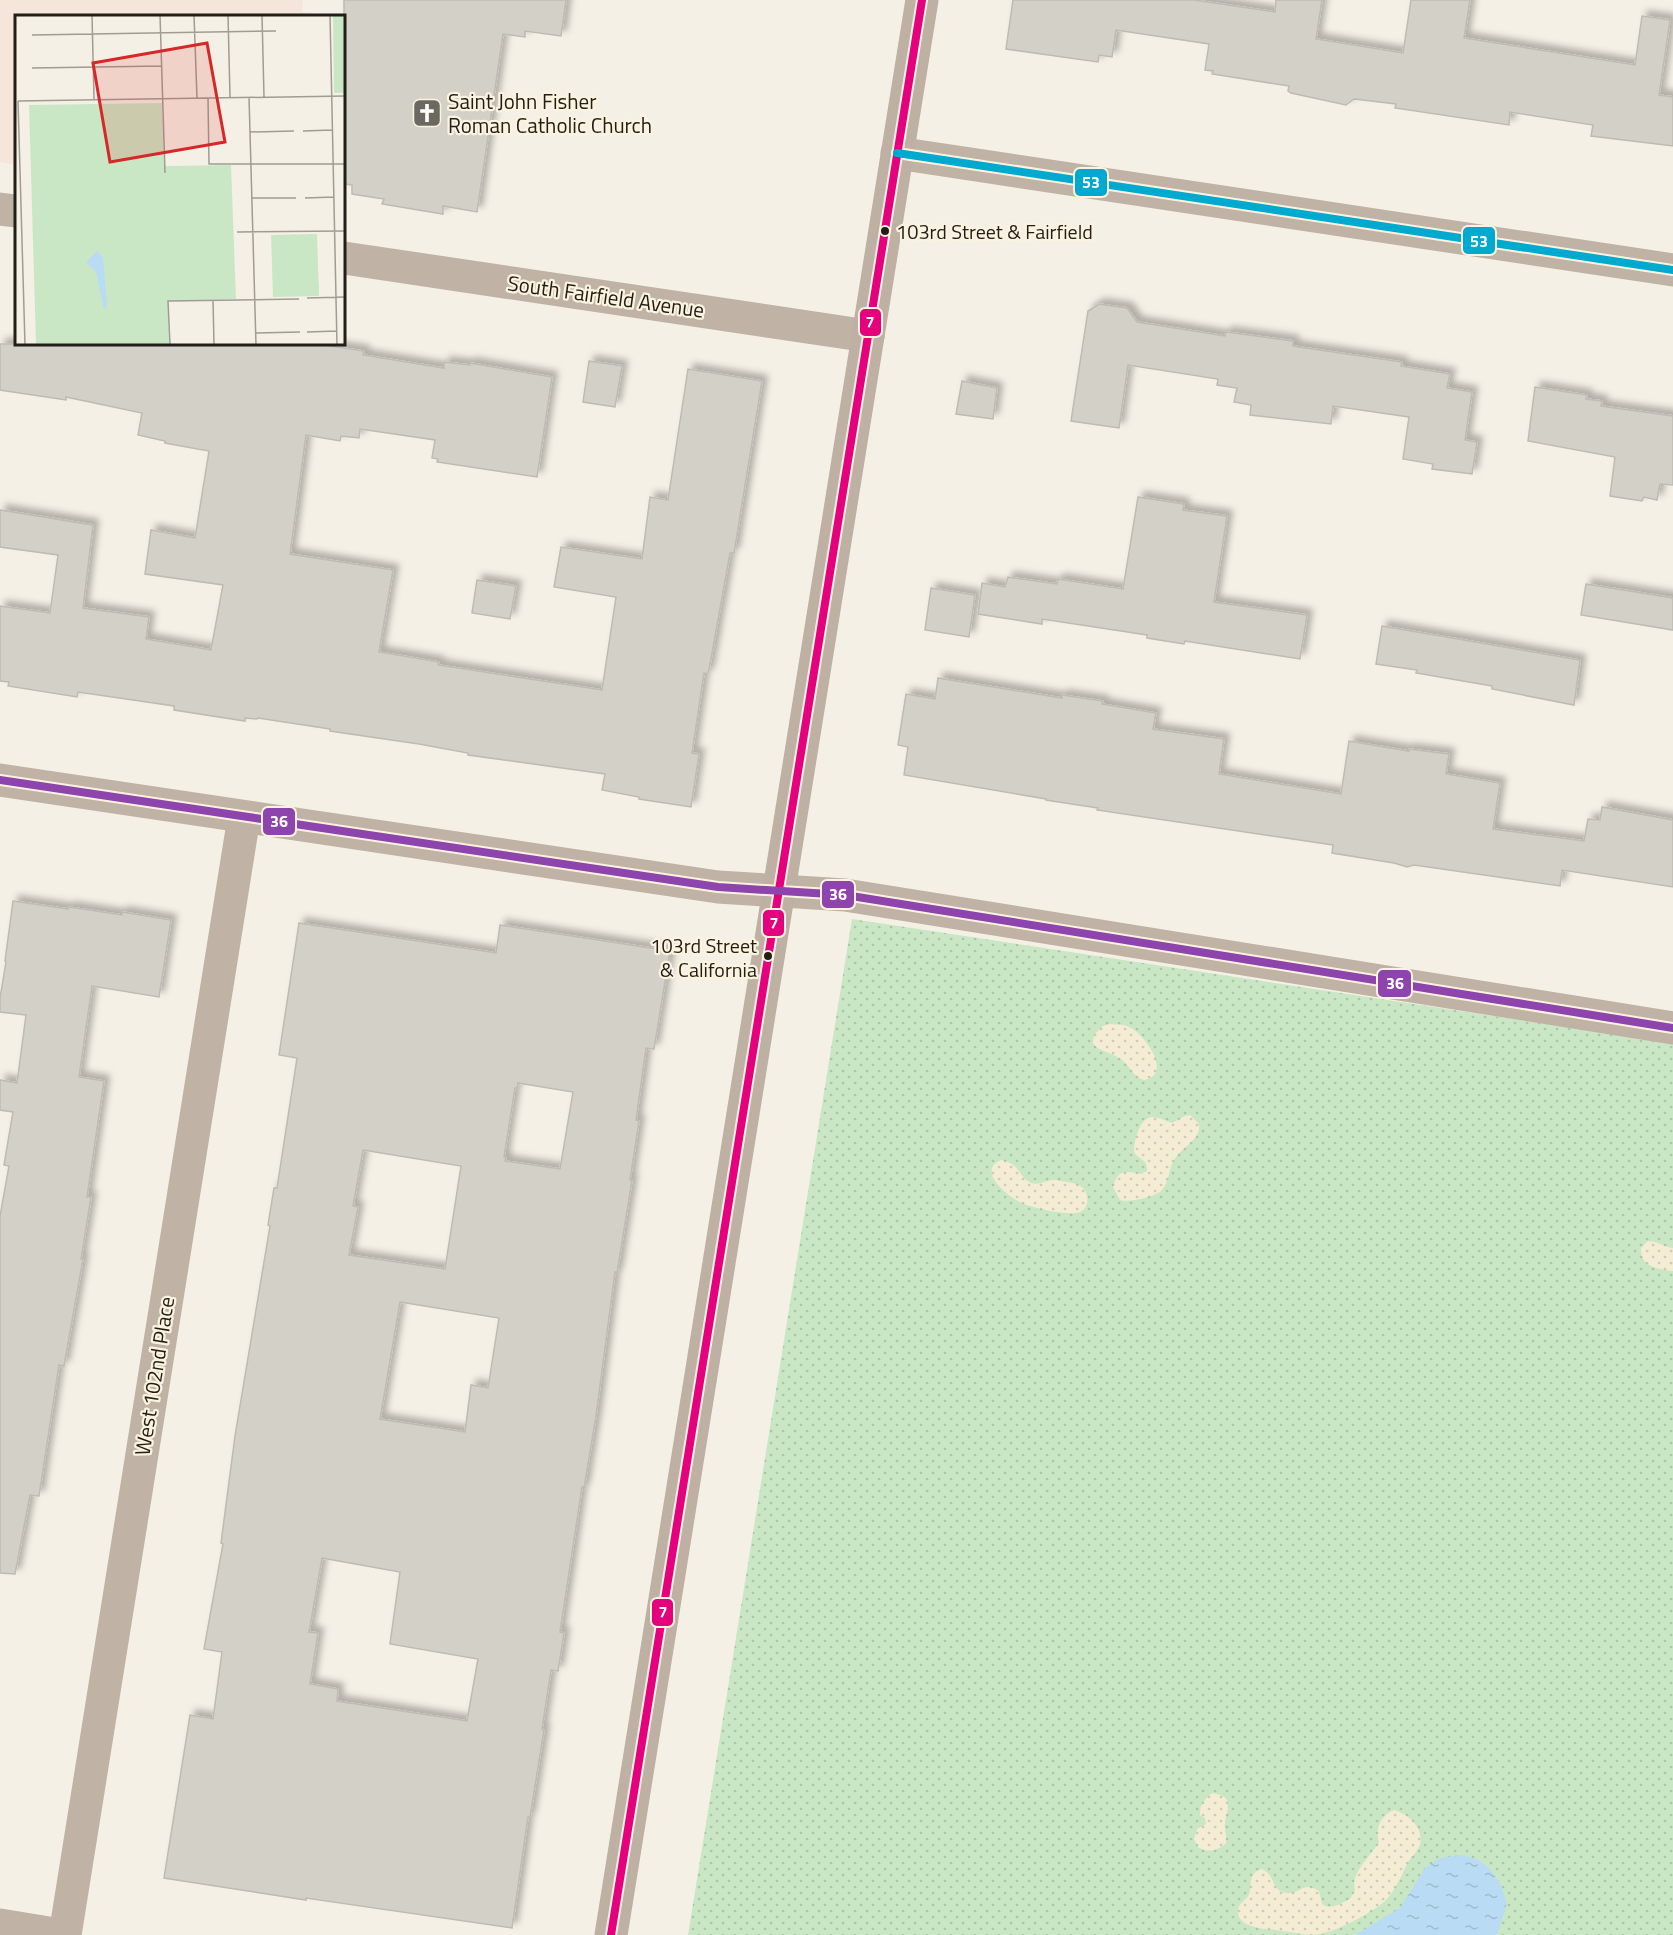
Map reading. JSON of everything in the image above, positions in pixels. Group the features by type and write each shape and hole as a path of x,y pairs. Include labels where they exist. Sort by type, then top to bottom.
{"main road":[{"path":"611,1935 922,0"}],"street":[{"path":"897,153 1673,270"},
{"path":"0,209 15,211"},
{"name":"South Fairfield Avenue","path":"345,258 868,336"},
{"path":"0,780 718,887 845,895 1673,1028"},
{"name":"West 102nd Place","path":"63,1935 244,817"},
{"path":"0,1926 63,1935"}],"shaded area":[{"path":"0,0 303,0 302,12 322,15 15,15 15,165 0,162"}],"green space":[{"path":"852,919 1673,1043 1673,1935 688,1935"}],"sand":[{"path":"1110,1024 1127,1026 1142,1037 1156,1063 1153,1077 1144,1080 1140,1078 1119,1058 1096,1047 1093,1043 1094,1035 1103,1026"},
{"path":"1190,1115 1199,1124 1199,1129 1191,1142 1173,1161 1161,1191 1141,1199 1120,1200 1113,1187 1117,1177 1123,1173 1141,1174 1147,1171 1145,1162 1134,1152 1136,1137 1144,1121 1152,1117 1172,1123"},
{"path":"1001,1160 1012,1164 1025,1179 1032,1183 1056,1180 1080,1186 1087,1195 1086,1207 1076,1213 1047,1210 1023,1204 1007,1193 994,1179 992,1172 994,1165"},
{"path":"1648,1241 1673,1248 1673,1271 1651,1266 1643,1259 1641,1248"},
{"path":"1213,1793 1227,1800 1226,1843 1212,1850 1201,1849 1194,1839 1197,1829 1206,1824 1200,1812 1207,1797"},
{"path":"1394,1810 1405,1815 1415,1824 1421,1841 1407,1863 1400,1880 1385,1901 1378,1906 1339,1928 1311,1935 1255,1927 1248,1925 1239,1917 1239,1907 1248,1897 1253,1875 1262,1869 1270,1875 1281,1892 1291,1893 1305,1887 1314,1888 1319,1891 1322,1904 1329,1907 1350,1899 1355,1890 1354,1884 1358,1871 1379,1842 1380,1823"}],"water":[{"path":"1461,1855 1477,1859 1490,1869 1501,1885 1507,1903 1497,1935 1355,1935 1400,1908 1425,1868 1440,1858"}],"building":[{"name":"Saint John Fisher Roman Catholic Church","path":"344,0 566,0 561,36 525,31 525,37 503,34 477,212 443,206 443,214 382,204 384,199 352,194 352,185 345,184"},
{"path":"1013,0 1194,0 1275,12 1276,0 1322,0 1316,39 1403,53 1411,0 1470,0 1464,38 1635,65 1642,16 1670,20 1659,95 1673,97 1673,146 1591,136 1593,125 1510,112 1509,125 1395,108 1396,104 1354,99 1346,105 1291,93 1288,91 1289,86 1212,74 1213,71 1205,70 1209,44 1116,30 1112,57 1099,55 1098,62 1006,49"},
{"path":"1099,304 1127,308 1137,322 1225,336 1226,332 1293,341 1293,346 1402,362 1401,366 1450,374 1447,388 1472,392 1465,440 1477,442 1472,474 1432,469 1433,464 1403,459 1409,417 1333,406 1331,424 1250,415 1251,405 1234,402 1237,388 1217,385 1218,379 1128,365 1119,428 1071,421 1088,311"},
{"path":"0,344 323,345 364,351 363,355 444,368 444,362 470,365 470,363 552,377 537,477 437,462 438,459 432,458 435,440 360,429 359,438 341,436 340,441 306,435 290,554 393,570 379,652 439,662 438,665 602,690 616,597 554,587 561,547 642,559 650,497 668,500 688,369 762,381 734,553 730,553 709,670 707,674 704,673 692,753 699,754 691,807 639,799 639,797 602,790 605,774 468,755 468,753 419,744 258,718 245,718 245,721 174,710 174,706 78,692 77,697 8,686 9,682 0,681 0,606 50,613 58,555 0,547 0,510 93,525 83,608 149,617 146,639 211,650 223,585 145,574 151,530 195,538 209,451 165,443 165,441 138,435 142,413 66,397 66,400 0,390"},
{"path":"589,361 622,366 615,407 583,402"},
{"path":"962,381 997,388 993,419 956,414"},
{"path":"1535,387 1587,395 1586,399 1602,401 1601,406 1673,416 1673,485 1660,484 1657,500 1644,497 1642,501 1610,496 1615,457 1528,441"},
{"path":"1138,497 1184,504 1183,510 1227,516 1214,602 1307,615 1300,659 1185,641 1184,644 1147,638 1147,635 1042,619 1042,624 978,614 982,583 1005,587 1008,577 1057,584 1058,579 1123,589"},
{"path":"477,580 516,586 510,619 472,613"},
{"path":"1586,584 1673,598 1673,630 1581,615"},
{"path":"931,588 975,595 969,637 925,630"},
{"path":"1382,626 1580,660 1574,705 1492,689 1492,686 1416,673 1417,670 1376,664"},
{"path":"938,678 1062,698 1062,695 1103,701 1102,704 1156,713 1153,729 1224,739 1219,774 1341,794 1349,741 1409,751 1409,749 1449,754 1446,774 1500,783 1493,829 1584,841 1588,819 1600,820 1602,807 1673,820 1673,887 1562,870 1560,886 1414,865 1407,867 1332,853 1333,845 1097,810 1098,808 904,775 908,747 898,745 906,694 935,699"},
{"path":"13,901 122,915 122,912 171,920 159,997 92,986 79,1077 104,1081 87,1197 91,1197 81,1259 83,1259 64,1366 59,1365 39,1496 30,1495 15,1574 0,1573 0,1216 9,1166 4,1165 13,1112 0,1110 0,1080 17,1083 26,1015 0,1012"},
{"path":"299,923 496,953 500,925 670,951 654,1049 646,1048 636,1120 639,1121 630,1180 632,1180 617,1273 615,1272 596,1416 584,1488 582,1487 560,1632 564,1633 558,1671 551,1670 542,1729 544,1730 530,1817 528,1817 512,1928 164,1878 190,1715 213,1719 222,1652 204,1649 223,1544 221,1543 235,1436 270,1226 268,1225 274,1188 277,1188 297,1058 279,1055","holes":["518,1083 573,1092 560,1169 505,1161 515,1088","363,1150 461,1166 445,1269 349,1255 358,1207 353,1206","400,1302 499,1318 488,1388 471,1385 465,1432 380,1419","322,1558 400,1572 390,1644 478,1659 467,1721 337,1701 338,1689 310,1684 318,1633 309,1632"]}],"transit line":[{"name":"7","path":"611,1935 922,0"},
{"name":"53","path":"897,153 1673,270"},
{"name":"36","path":"0,780 718,887 845,895 1673,1028"}],"place":[{"name":"Saint John Fisher Roman Catholic Church","path":"427,113"},
{"name":"103rd Street & Fairfield","path":"885,231"},
{"name":"103rd Street & California","path":"768,956"}]}
